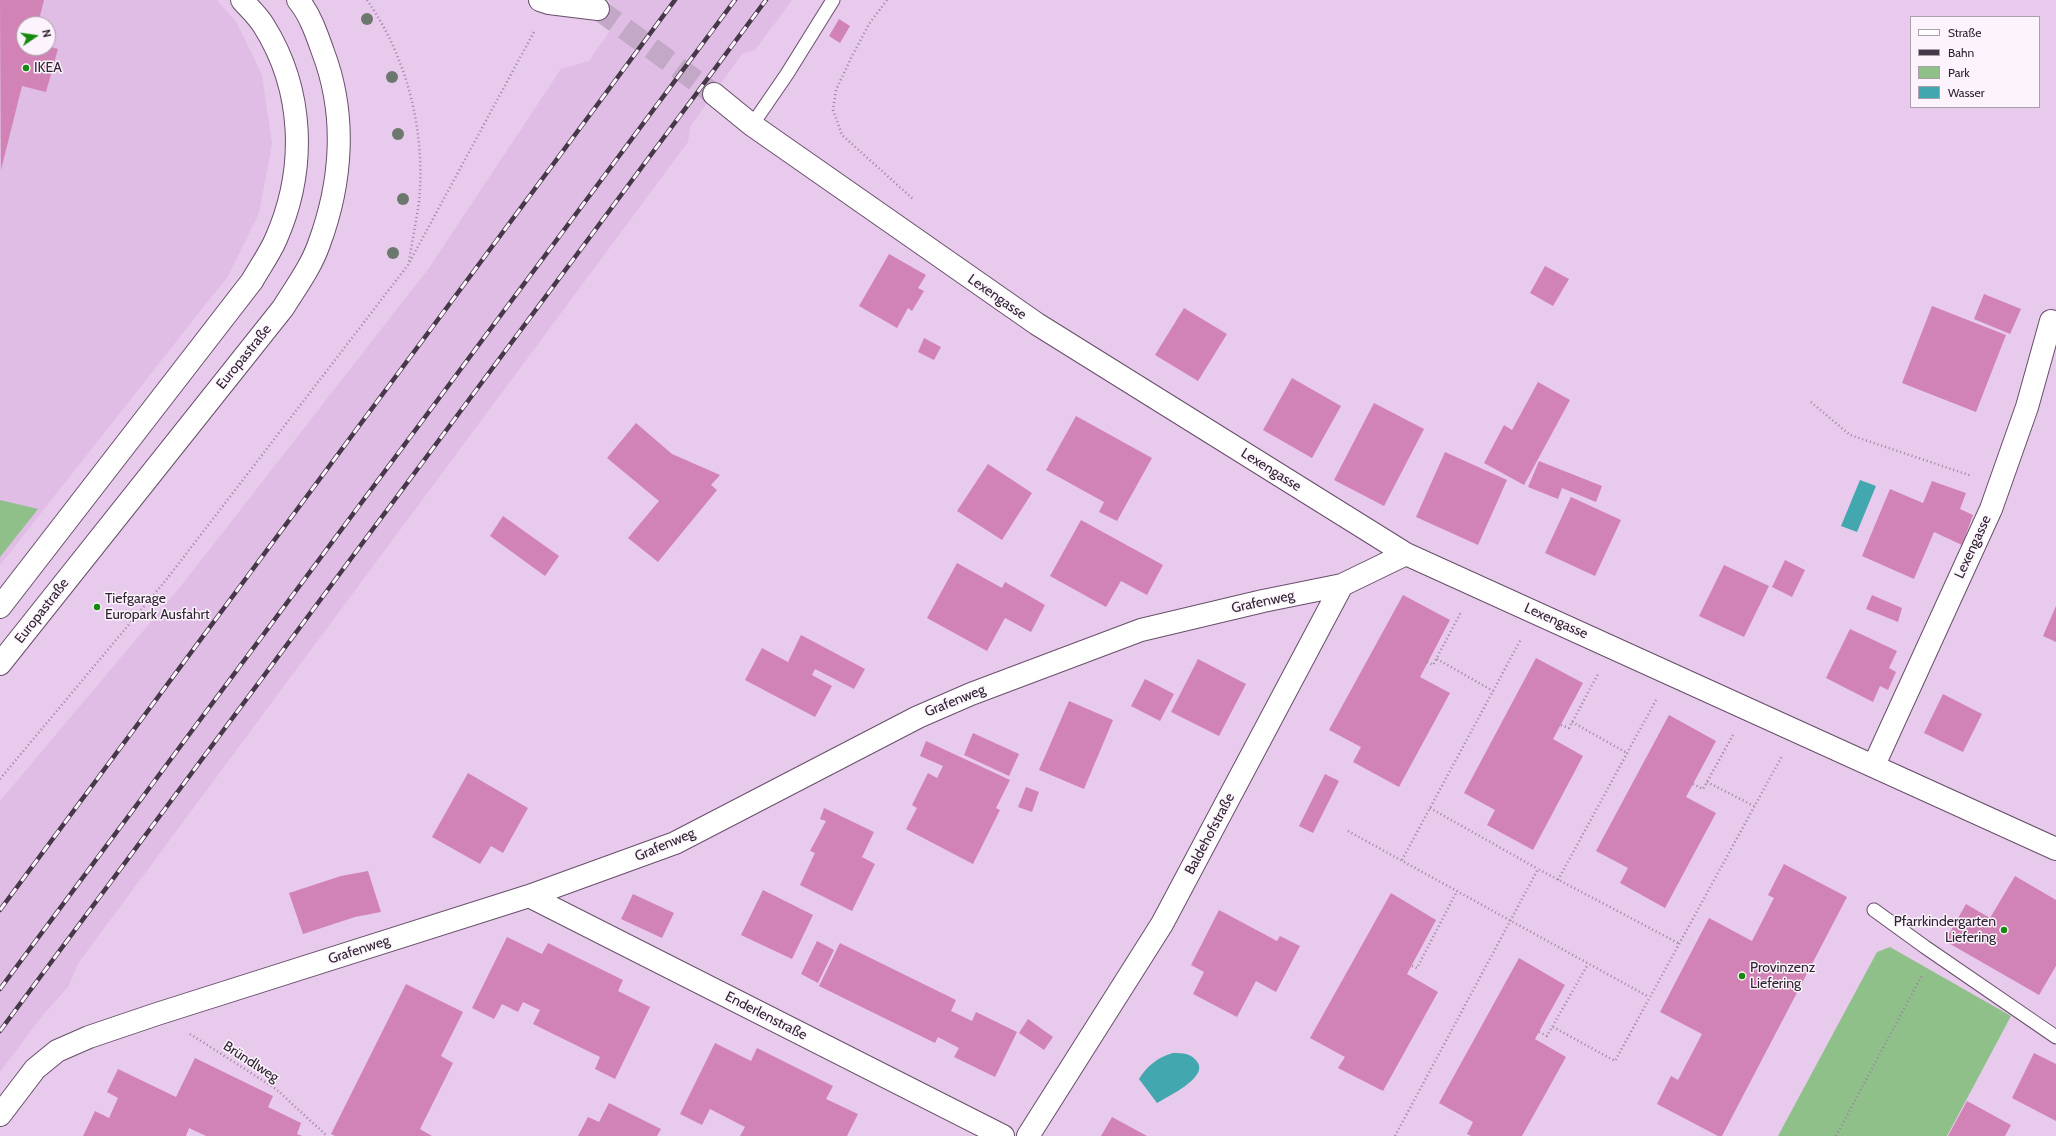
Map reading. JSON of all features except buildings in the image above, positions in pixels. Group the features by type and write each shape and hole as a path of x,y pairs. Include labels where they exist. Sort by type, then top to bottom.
{"street":[{"path":"0,607 252,281 276,239 292,190 298,143 295,103 284,64 264,25 242,0"},
{"name":"Europastraße","path":"0,664 284,308 306,273 319,245 333,199 338,168 340,135 336,98 328,65 316,33 300,1"},
{"path":"547,1 598,9"},
{"name":"Lexengasse","path":"714,94 752,125 1037,324 1406,554 1874,765 2056,849"},
{"name":"Lexengasse","path":"1874,765 1991,509 2027,407 2051,322"},
{"path":"1342,586 1406,554"},
{"name":"Grafenweg","path":"0,1115 34,1069 56,1051 89,1037 529,896 675,844 918,717 971,694 1141,630 1263,601 1342,586"},
{"name":"Baldehofstraße","path":"1028,1136 1162,924 1342,586"},
{"name":"Enderlenstraße","path":"529,896 1003,1136"}],"lane":[{"path":"752,125 787,74 833,0"},
{"path":"1874,910 1934,954 2056,1037"}],"path":[{"path":"366,0 381,20 399,62 412,99 419,150 419,201 408,265"},
{"path":"887,0 869,24 850,58 836,90 833,110 842,135 918,204"},
{"path":"0,779 166,580 408,265 547,1"},
{"path":"1811,402 1850,435 2000,484"},
{"path":"1427,662 1433,665 1437,659 1475,585"},
{"path":"1402,860 1535,612"},
{"path":"1561,725 1569,728 1612,647"},
{"path":"1437,659 1493,691"},
{"path":"1558,880 1671,673"},
{"path":"1693,784 1703,789 1747,708"},
{"path":"1572,722 1627,753"},
{"path":"1553,1027 1615,1061 1796,730"},
{"path":"1707,782 1754,806"},
{"path":"1430,808 1558,880 1678,944"},
{"path":"1348,831 1510,922 1649,997"},
{"path":"1395,1136 1538,869"},
{"path":"1412,966 1417,968 1457,891"},
{"path":"1836,1136 1934,954"},
{"path":"1539,1032 1547,1036 1588,964"},
{"name":"Bründlweg","path":"157,1014 276,1089 327,1136"}],"shaded area":[{"path":"0,0 217,0 237,23 262,75 272,144 259,213 228,276 0,565"},
{"path":"609,0 792,0 755,50 742,54 690,127 688,142 79,962 68,987 42,1016 0,1072 0,801 181,586 429,268 561,69 589,61 622,14 610,3"}],"green space":[{"path":"0,500 38,509 0,557"},
{"path":"1890,947 2011,1016 1947,1136 1778,1136 1877,952"}],"water":[{"path":"1860,480 1876,486 1857,532 1841,526"},
{"path":"1173,1053 1190,1055 1198,1063 1199,1069 1197,1075 1192,1081 1177,1092 1157,1103 1139,1079 1153,1063 1162,1057"}],"tunnel":[{"path":"598,9 714,94"}],"railway":[{"path":"0,910 675,0"},
{"path":"0,989 735,0"},
{"path":"0,1031 766,0"}],"place":[{"name":"IKEA","path":"26,68"},
{"name":"Tiefgarage Europark Ausfahrt","path":"97,607"},
{"name":"Pfarrkindergarten Liefering","path":"2004,930"},
{"name":"Provinzenz Liefering","path":"1742,976"}]}
